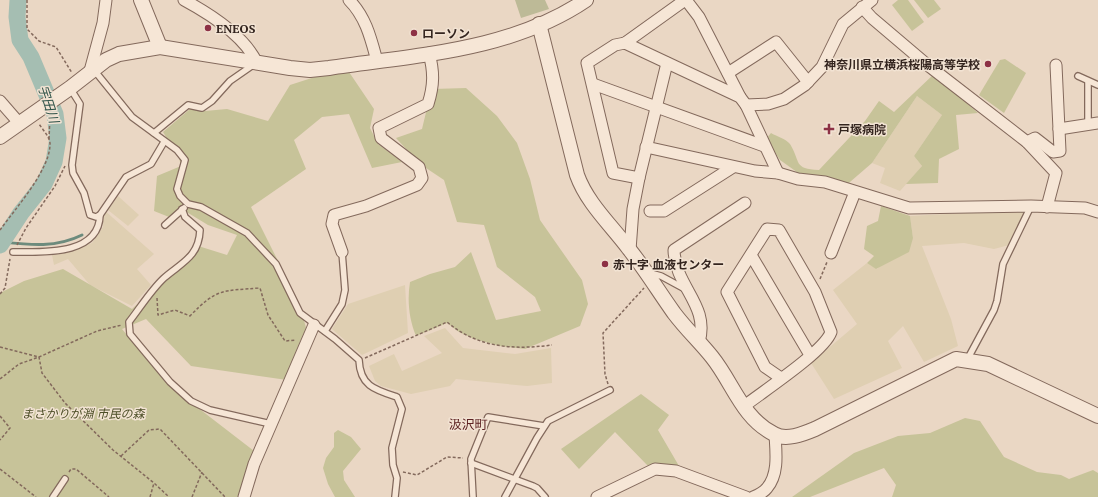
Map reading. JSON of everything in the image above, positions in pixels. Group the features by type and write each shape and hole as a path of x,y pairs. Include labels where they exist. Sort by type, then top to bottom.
{"street":[{"path":"92,70 103,23 106,0"},
{"path":"141,0 160,47"},
{"path":"184,0 218,20 252,53 257,63"},
{"path":"349,0 362,17 370,36 377,61"},
{"path":"0,137 70,88 106,60 119,54 160,47 310,70 429,54 490,42 562,15 586,0"},
{"path":"639,178 613,173 587,63 616,45 625,42 686,0 699,17 743,101 778,173"},
{"path":"625,42 743,101 768,104 784,99 808,82 822,66 843,24 872,0"},
{"path":"862,7 872,18 925,63 1027,142 1056,173 1047,207"},
{"path":"539,24 582,187 630,250 675,314 713,358 743,406 759,423 775,435 786,437 815,430 939,366 956,359 988,364 1098,416"},
{"path":"728,73 776,42 808,82"},
{"path":"342,252 332,224 334,215 366,206 417,185 422,178 419,167 381,138 379,128 428,104 433,89 432,66 429,54"},
{"path":"630,250 633,209 666,63"},
{"path":"1027,142 1035,138 1053,152 1060,151 1056,65"},
{"path":"593,84 764,146"},
{"path":"0,101 20,124"},
{"path":"1059,130 1093,123"},
{"path":"646,147 733,167 778,173 798,179 825,182 909,208 1031,206 1085,208 1098,212"},
{"path":"650,211 664,211 733,167"},
{"path":"831,253 855,192"},
{"path":"699,342 703,330 698,307 686,290 674,262 674,250 745,203"},
{"path":"743,406 781,378 810,355 829,339 831,332 815,292 779,230 766,229 727,292 765,366 781,378"},
{"path":"750,255 810,355"},
{"path":"244,497 254,464 314,325"},
{"path":"597,497 655,469 676,471 746,497 766,490 771,481 775,468 775,435"}],"lane":[{"path":"154,133 188,105 202,108 212,101 230,81 257,63"},
{"path":"92,70 132,117 164,142 177,150 185,160 177,189 180,196 188,204 201,207 247,233 276,264 300,314 314,325 325,331 360,360 360,371 366,382 374,389 397,397 402,409 392,448 394,468 397,478 395,497"},
{"path":"1078,76 1088,82 1098,85"},
{"path":"1088,82 1093,123"},
{"path":"70,88 80,104 72,165 73,173 84,193 90,215 96,217 100,215"},
{"path":"14,252 53,252 73,247 90,240 100,224 100,215 126,177 151,164 164,142"},
{"path":"165,225 188,204"},
{"path":"967,360 994,310 997,301 1003,264 1031,206"},
{"path":"182,209 185,217 200,230 200,241 184,263 164,278 129,322 130,334 170,382 191,401 210,410 271,424"},
{"path":"325,331 342,304 345,290 342,252"},
{"path":"648,276 661,276 686,290"},
{"path":"505,497 548,421 610,390"},
{"path":"473,497 471,461 488,417 544,426"},
{"path":"471,461 537,488 545,497"},
{"path":"53,497 65,479"}],"path":[{"path":"27,0 27,29 39,40 56,47 70,88"},
{"path":"38,110 49,139"},
{"path":"0,230 38,177 45,161 50,144 50,118 38,110"},
{"path":"21,239 26,228 55,186 65,166"},
{"path":"0,294 5,288 9,261 14,252"},
{"path":"815,292 831,253"},
{"path":"610,390 605,374 603,333 648,276"},
{"path":"153,292 157,298 158,315 175,310 190,316 206,300 222,290 260,288 268,315 285,341 308,340"},
{"path":"0,379 19,364 39,357 97,331 120,326 129,322"},
{"path":"360,360 447,322 459,332 500,346 525,349 552,344"},
{"path":"0,347 39,357"},
{"path":"39,357 42,374 65,403 121,456 169,497"},
{"path":"0,416 10,428 0,440"},
{"path":"121,456 149,430 160,429 226,497"},
{"path":"394,468 417,475 447,457 471,461"},
{"path":"0,469 36,497"},
{"path":"65,479 71,469 76,469 109,497"},
{"path":"192,497 202,472"},
{"path":"150,497 154,483"}],"shaded area":[{"path":"515,0 545,0 549,9 521,18"},
{"path":"917,96 942,115 914,156 922,166 900,191 880,183 885,168 872,163"},
{"path":"118,196 139,215 128,226 108,210"},
{"path":"104,210 154,254 137,269 151,285 132,306 90,285 68,259 54,265 52,255 92,243 103,227"},
{"path":"1025,210 1009,245 994,249 964,243 922,246 951,319 958,346 924,362 903,326 888,341 902,368 834,399 811,363 857,324 833,290 867,263 877,269 913,238 910,216"},
{"path":"405,285 408,333 362,355 332,329 348,304"},
{"path":"445,328 463,348 515,354 551,348 552,383 527,386 456,379 450,386 411,394 381,386 375,381 369,366 394,354 402,371 442,353 424,336"}],"green space":[{"path":"898,0 908,0 924,22 912,31 892,5"},
{"path":"914,0 934,0 941,9 928,18"},
{"path":"1005,59 1026,73 1004,113 979,95 1000,60"},
{"name":"まさかりが淵 市民の森","path":"349,72 374,109 370,128 378,144 402,162 372,168 349,114 322,117 294,140 306,169 251,207 300,305 306,328 294,356 287,380 191,366 146,319 122,329 171,387 258,454 244,497 0,497 0,293 24,281 63,269 132,309 172,271 195,245 227,255 237,235 208,225 180,208 169,217 154,211 157,176 181,166 179,158 163,132 190,109 205,111 227,109 268,121 290,85 321,75"},
{"path":"934,74 978,113 956,115 959,149 939,159 938,183 906,184 922,166 914,156 942,115 917,96 872,163 843,188 801,175 780,160 766,139 771,133 784,139 790,144 801,166 819,170 865,121 879,101 894,112"},
{"path":"466,88 497,116 517,143 530,179 540,220 582,280 588,304 580,326 525,349 500,346 474,339 459,332 447,323 416,336 410,316 410,282 430,274 455,267 471,252 496,320 541,311 535,297 497,267 484,225 457,222 444,180 420,164 396,138 422,129 433,89"},
{"path":"881,206 910,216 913,238 909,252 876,269 867,263 874,256 864,249 867,226 878,221"},
{"path":"641,394 669,415 658,430 679,466 648,466 615,432 579,469 561,449"},
{"path":"965,418 980,421 1004,457 1037,472 1061,475 1069,479 1093,470 1098,473 1098,497 892,497 896,485 884,468 810,497 792,497 854,453 898,436 930,433"},
{"path":"338,430 351,437 361,449 343,471 344,480 355,497 335,497 328,484 323,468 326,458 334,447 334,433"}],"waterway":[{"name":"宇田川","path":"0,245 21,213 44,184 54,162 58,138 55,114 31,57 20,40 17,17 18,0"},
{"path":"2,242 33,245 53,244 82,235"}],"place":[{"name":"ENEOS","path":"208,28"},
{"name":"ローソン","path":"414,33"},
{"name":"神奈川県立横浜桜陽高等学校","path":"988,64"},
{"name":"戸塚病院","path":"829,129"},
{"name":"赤十字 血液センター","path":"605,264"}],"district":[{"name":"汲沢町","path":"468,424"}]}
